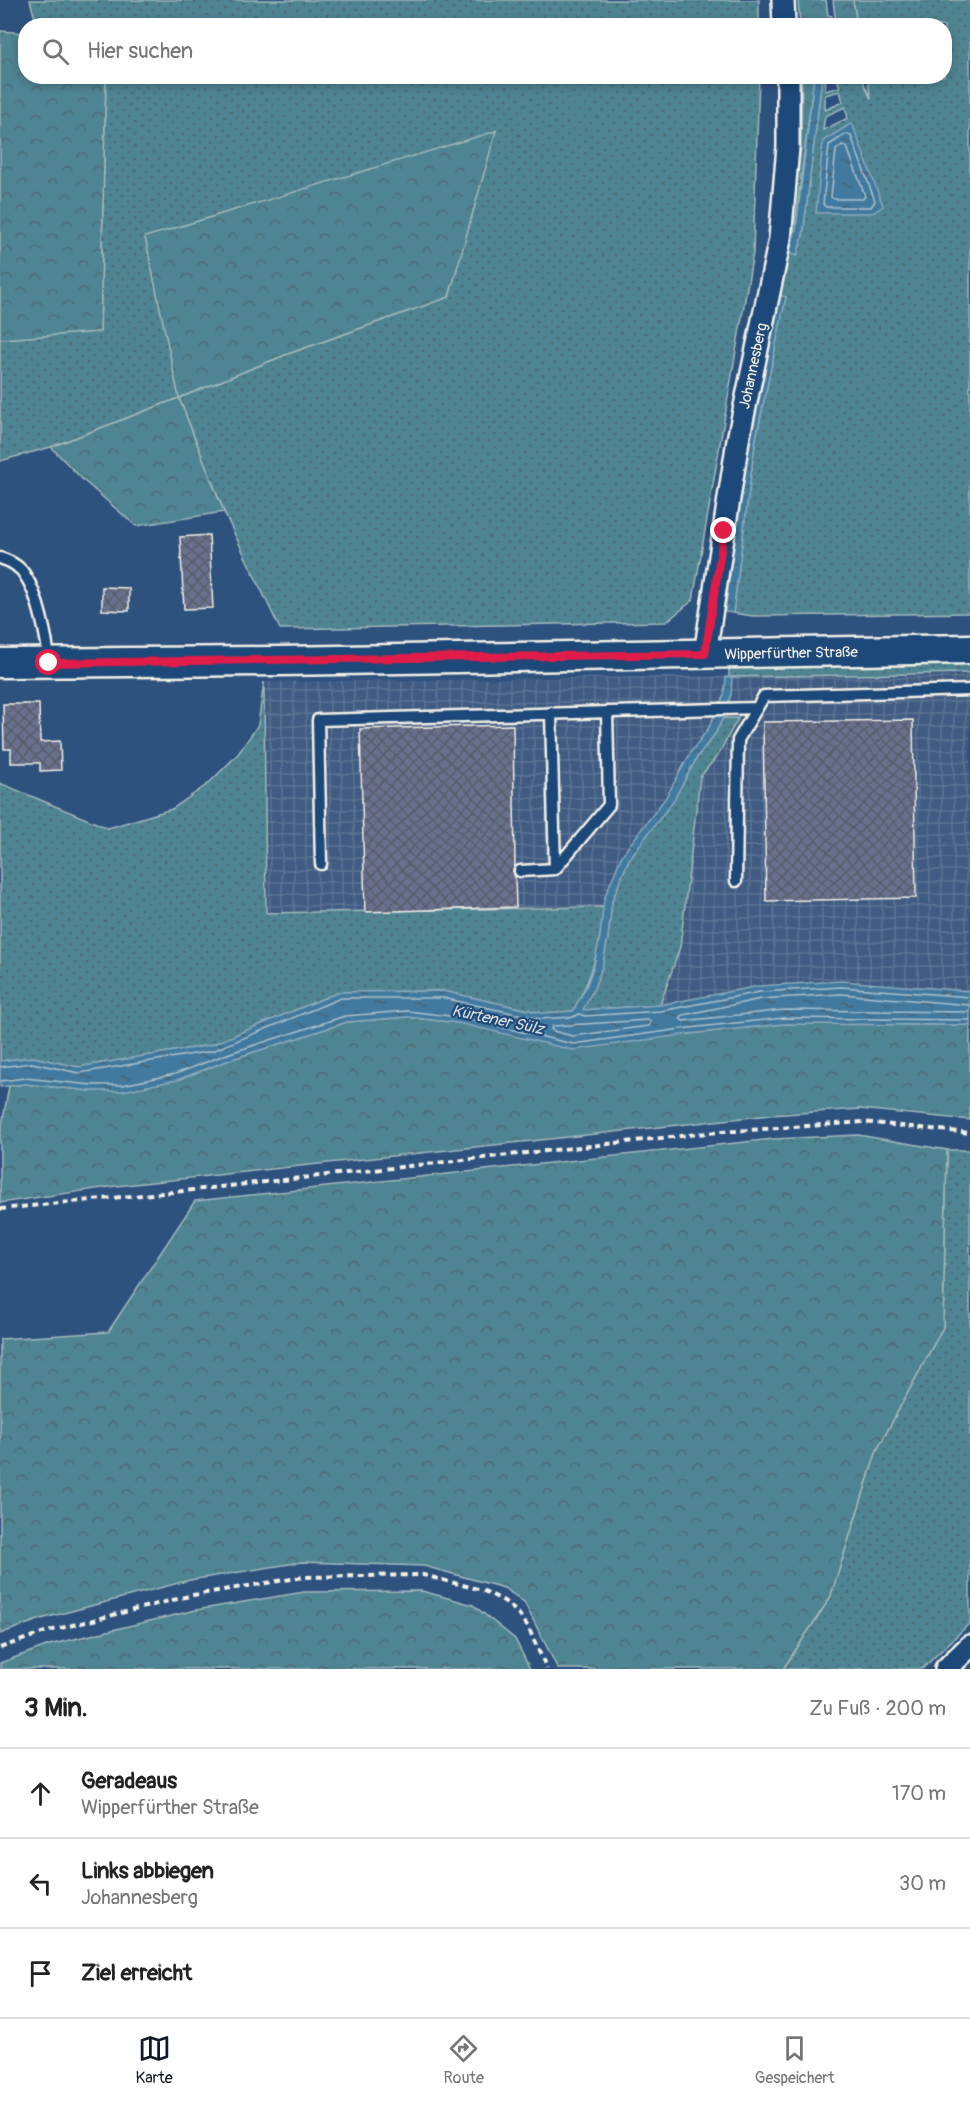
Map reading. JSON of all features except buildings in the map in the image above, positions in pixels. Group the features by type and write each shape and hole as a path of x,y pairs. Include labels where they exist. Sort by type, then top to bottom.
{"main road":[{"name":"Wipperfürther Straße","path":"0,663 970,649"}],"street":[{"path":"783,0 784,18"},
{"name":"Johannesberg","path":"705,654 738,440 780,239 788,147 788,84"},
{"path":"946,1669 970,1646"}],"lane":[{"path":"0,558 10,561 26,575 48,642 49,663"},
{"path":"736,881 738,740 764,696 970,690"},
{"path":"321,864 318,720 757,708"},
{"path":"520,871 555,869 609,805 607,712"},
{"path":"551,713 555,869"}],"path":[{"path":"0,1209 205,1189 707,1133 862,1122 970,1133"},
{"path":"0,1648 45,1632 204,1593 303,1576 423,1575 482,1590 504,1601 518,1613 528,1628 547,1669"}],"shaded area":[{"path":"970,673 970,991 841,981 759,986 660,1005 680,947 700,777 718,755 737,718 715,719 691,752 604,899 604,907 266,913 264,682"}],"green space":[{"path":"30,0 759,0 759,18 35,18"},
{"path":"798,0 826,0 828,15 832,16 831,18 799,18"},
{"path":"833,0 853,0 856,18 836,18"},
{"path":"853,0 970,0 970,613 753,616 733,613 755,443 786,297 778,296 788,240 793,240 790,253 797,256 803,235 821,84 826,84 825,91 840,87 839,84 864,84 871,99 868,84 952,84 952,18 856,18","holes":["840,91 843,102 825,110 825,95","845,107 848,118 823,130 825,116"]},
{"path":"0,31 18,32 18,84 106,84 100,332 0,339"},
{"path":"106,84 759,84 753,253 693,600 666,622 280,629 224,512 179,398 51,447 0,461 0,339 100,331","holes":["495,131 449,297 285,355 179,398"]},
{"path":"802,84 813,84 793,240 788,240 801,147"},
{"path":"496,131 449,297 285,355 179,398 145,237"},
{"path":"179,398 224,512 136,526 83,480 51,447"},
{"path":"970,662 970,673 729,677 729,666"},
{"path":"264,682 266,913 604,907 594,961 586,985 573,1011 542,1013 443,991 339,992 211,1045 78,1067 33,1057 0,1061 0,783 108,828 172,809 208,784 238,754 258,725"},
{"path":"723,718 738,718 718,755 700,777 680,947 660,1005 582,1010 602,967 612,901 629,859 672,801"},
{"path":"407,1017 458,1023 689,1034 784,1024 970,1025 970,1120 860,1109 770,1115 116,1186 0,1203 0,1136 9,1086 25,1084 92,1091 177,1080 232,1059 347,1022"},
{"path":"858,1135 947,1150 943,1327 877,1450 830,1598 783,1669 558,1669 524,1602 504,1588 424,1566 302,1562 190,1580 41,1619 0,1634 0,1339 108,1332 195,1201 773,1139"},
{"path":"947,1150 970,1150 970,1623 922,1669 783,1669 830,1598 877,1450 943,1327"},
{"path":"422,1591 473,1605 515,1639 530,1669 0,1669 0,1663 49,1645 196,1610 304,1592"}],"water":[{"path":"813,84 821,84 803,235 797,256 789,253 796,229"},
{"path":"852,123 883,206 873,213 816,213 823,141"},
{"path":"778,295 786,297 755,443 733,613 725,612 747,442"},
{"name":"Kürtener Sülz","path":"726,677 732,677 731,695 715,734 698,756 673,801 629,859 612,901 602,967 583,1010 660,1005 759,986 841,981 970,991 970,1025 784,1024 573,1050 458,1023 407,1017 347,1022 232,1059 177,1080 123,1091 92,1091 25,1084 0,1087 0,1061 33,1057 78,1067 211,1045 339,992 443,991 542,1013 573,1011 587,985 594,965 604,899 622,855 666,797 691,752 708,729 724,695"}],"route":[{"path":"49,663 705,654 724,531"}]}
